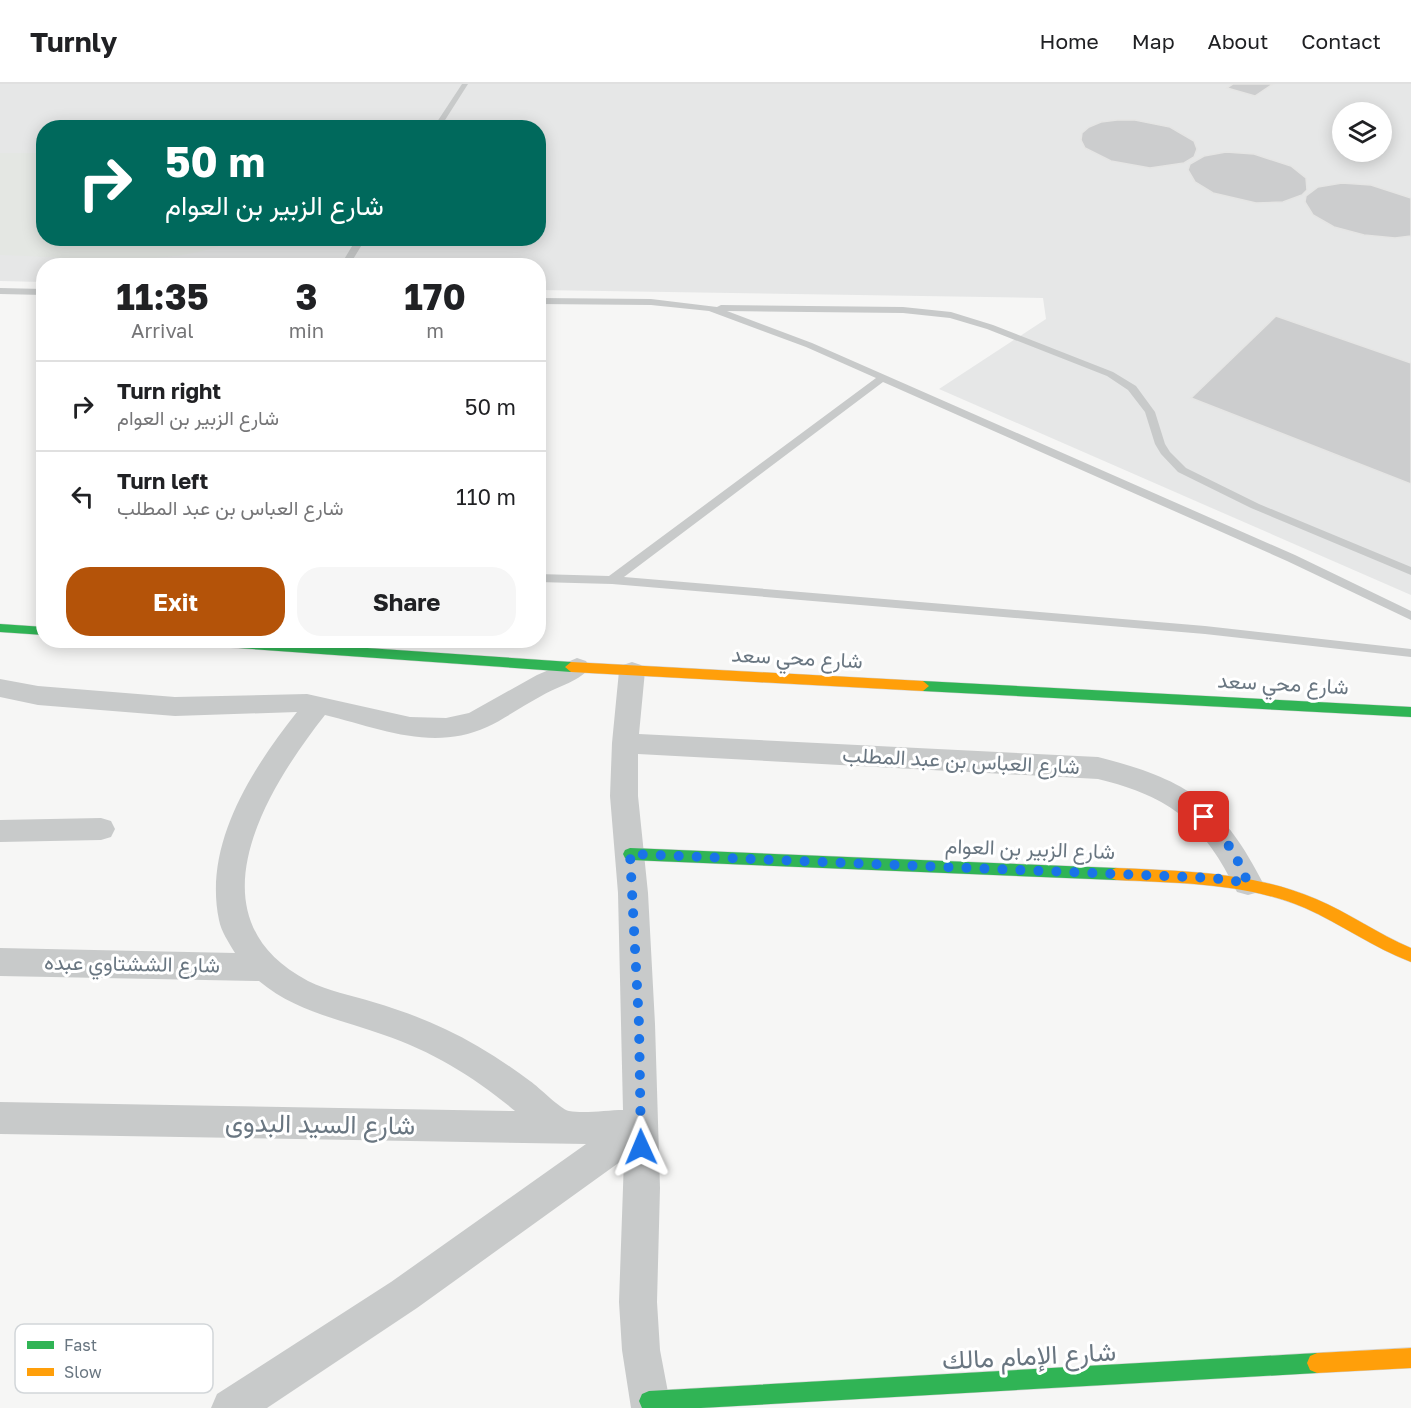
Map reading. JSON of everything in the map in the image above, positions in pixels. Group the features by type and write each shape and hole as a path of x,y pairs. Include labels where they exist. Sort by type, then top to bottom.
{"street":[{"path":"0,628 36,630"},
{"name":"شارع محي سعد","path":"299,648 632,671 1411,712"},
{"path":"0,688 38,695 160,706 195,707 261,703 318,705 358,713 403,727 433,729 463,725 491,714 535,687 577,667"},
{"path":"632,671 625,743 624,796 630,854 639,1024 641,1255 638,1302 641,1350 650,1405"},
{"path":"318,705 294,734 259,789 240,833 229,870 228,897 234,922 246,946 263,967 286,985 314,999 387,1021 460,1054 496,1074 530,1099 561,1128"},
{"name":"شارع العباس بن عبد المطلب","path":"625,743 1098,768 1119,772 1162,788 1191,806 1216,829 1236,855 1248,883"},
{"path":"0,831 101,829"},
{"name":"شارع الزبير بن العوام","path":"630,854 1200,878 1248,883 1286,894 1323,910 1369,936 1411,955"},
{"name":"شارع الششتاوي عبده","path":"0,962 263,967"},
{"name":"شارع السيد البدوى","path":"0,1118 561,1128 641,1126"},
{"path":"231,1408 404,1295 641,1126"},
{"name":"شارع الإمام مالك","path":"650,1405 1411,1358"}],"lane":[{"path":"441,120 465,84"},
{"path":"0,291 36,292"},
{"path":"546,301 651,302 711,308 903,310 951,315 990,327 1110,374 1132,388 1150,412 1160,444 1166,454 1182,470 1255,506 1411,571"},
{"path":"711,308 809,345 1291,558 1411,616"},
{"path":"612,580 882,378"},
{"path":"546,578 612,580 1205,630 1411,653"}],"shaded area":[{"path":"0,84 1411,84 1411,595 939,389 1046,319 1043,298 546,290 546,258 36,258 36,282 0,281"},
{"path":"0,153 36,153 36,246 219,246 183,255 152,258 0,255"}],"building":[{"path":"1233,84 1273,84 1255,96 1227,88"},
{"path":"1135,120 1170,127 1194,141 1197,149 1194,157 1184,163 1150,168 1111,161 1085,148 1081,140 1082,133 1101,122"},
{"path":"1226,152 1254,154 1291,166 1306,178 1307,190 1302,195 1283,202 1256,203 1213,193 1195,182 1188,170 1190,164 1204,156"},
{"path":"1342,183 1371,185 1411,198 1411,236 1395,238 1364,235 1334,227 1313,215 1305,202 1306,196 1318,187"},
{"path":"1276,316 1411,363 1411,484 1191,398"}],"traffic: fast":[{"path":"0,628 36,630"},
{"path":"297,648 571,667"},
{"path":"923,686 1411,712"},
{"path":"630,854 1116,874"},
{"path":"649,1401 1317,1363"}],"traffic: slow":[{"path":"571,667 923,686"},
{"path":"1116,874 1214,880 1286,894 1322,909 1411,955"},
{"path":"1317,1363 1411,1358"}],"route":[{"path":"641,1147 639,1024 630,854 1212,878 1248,883 1236,855 1204,817"}]}
